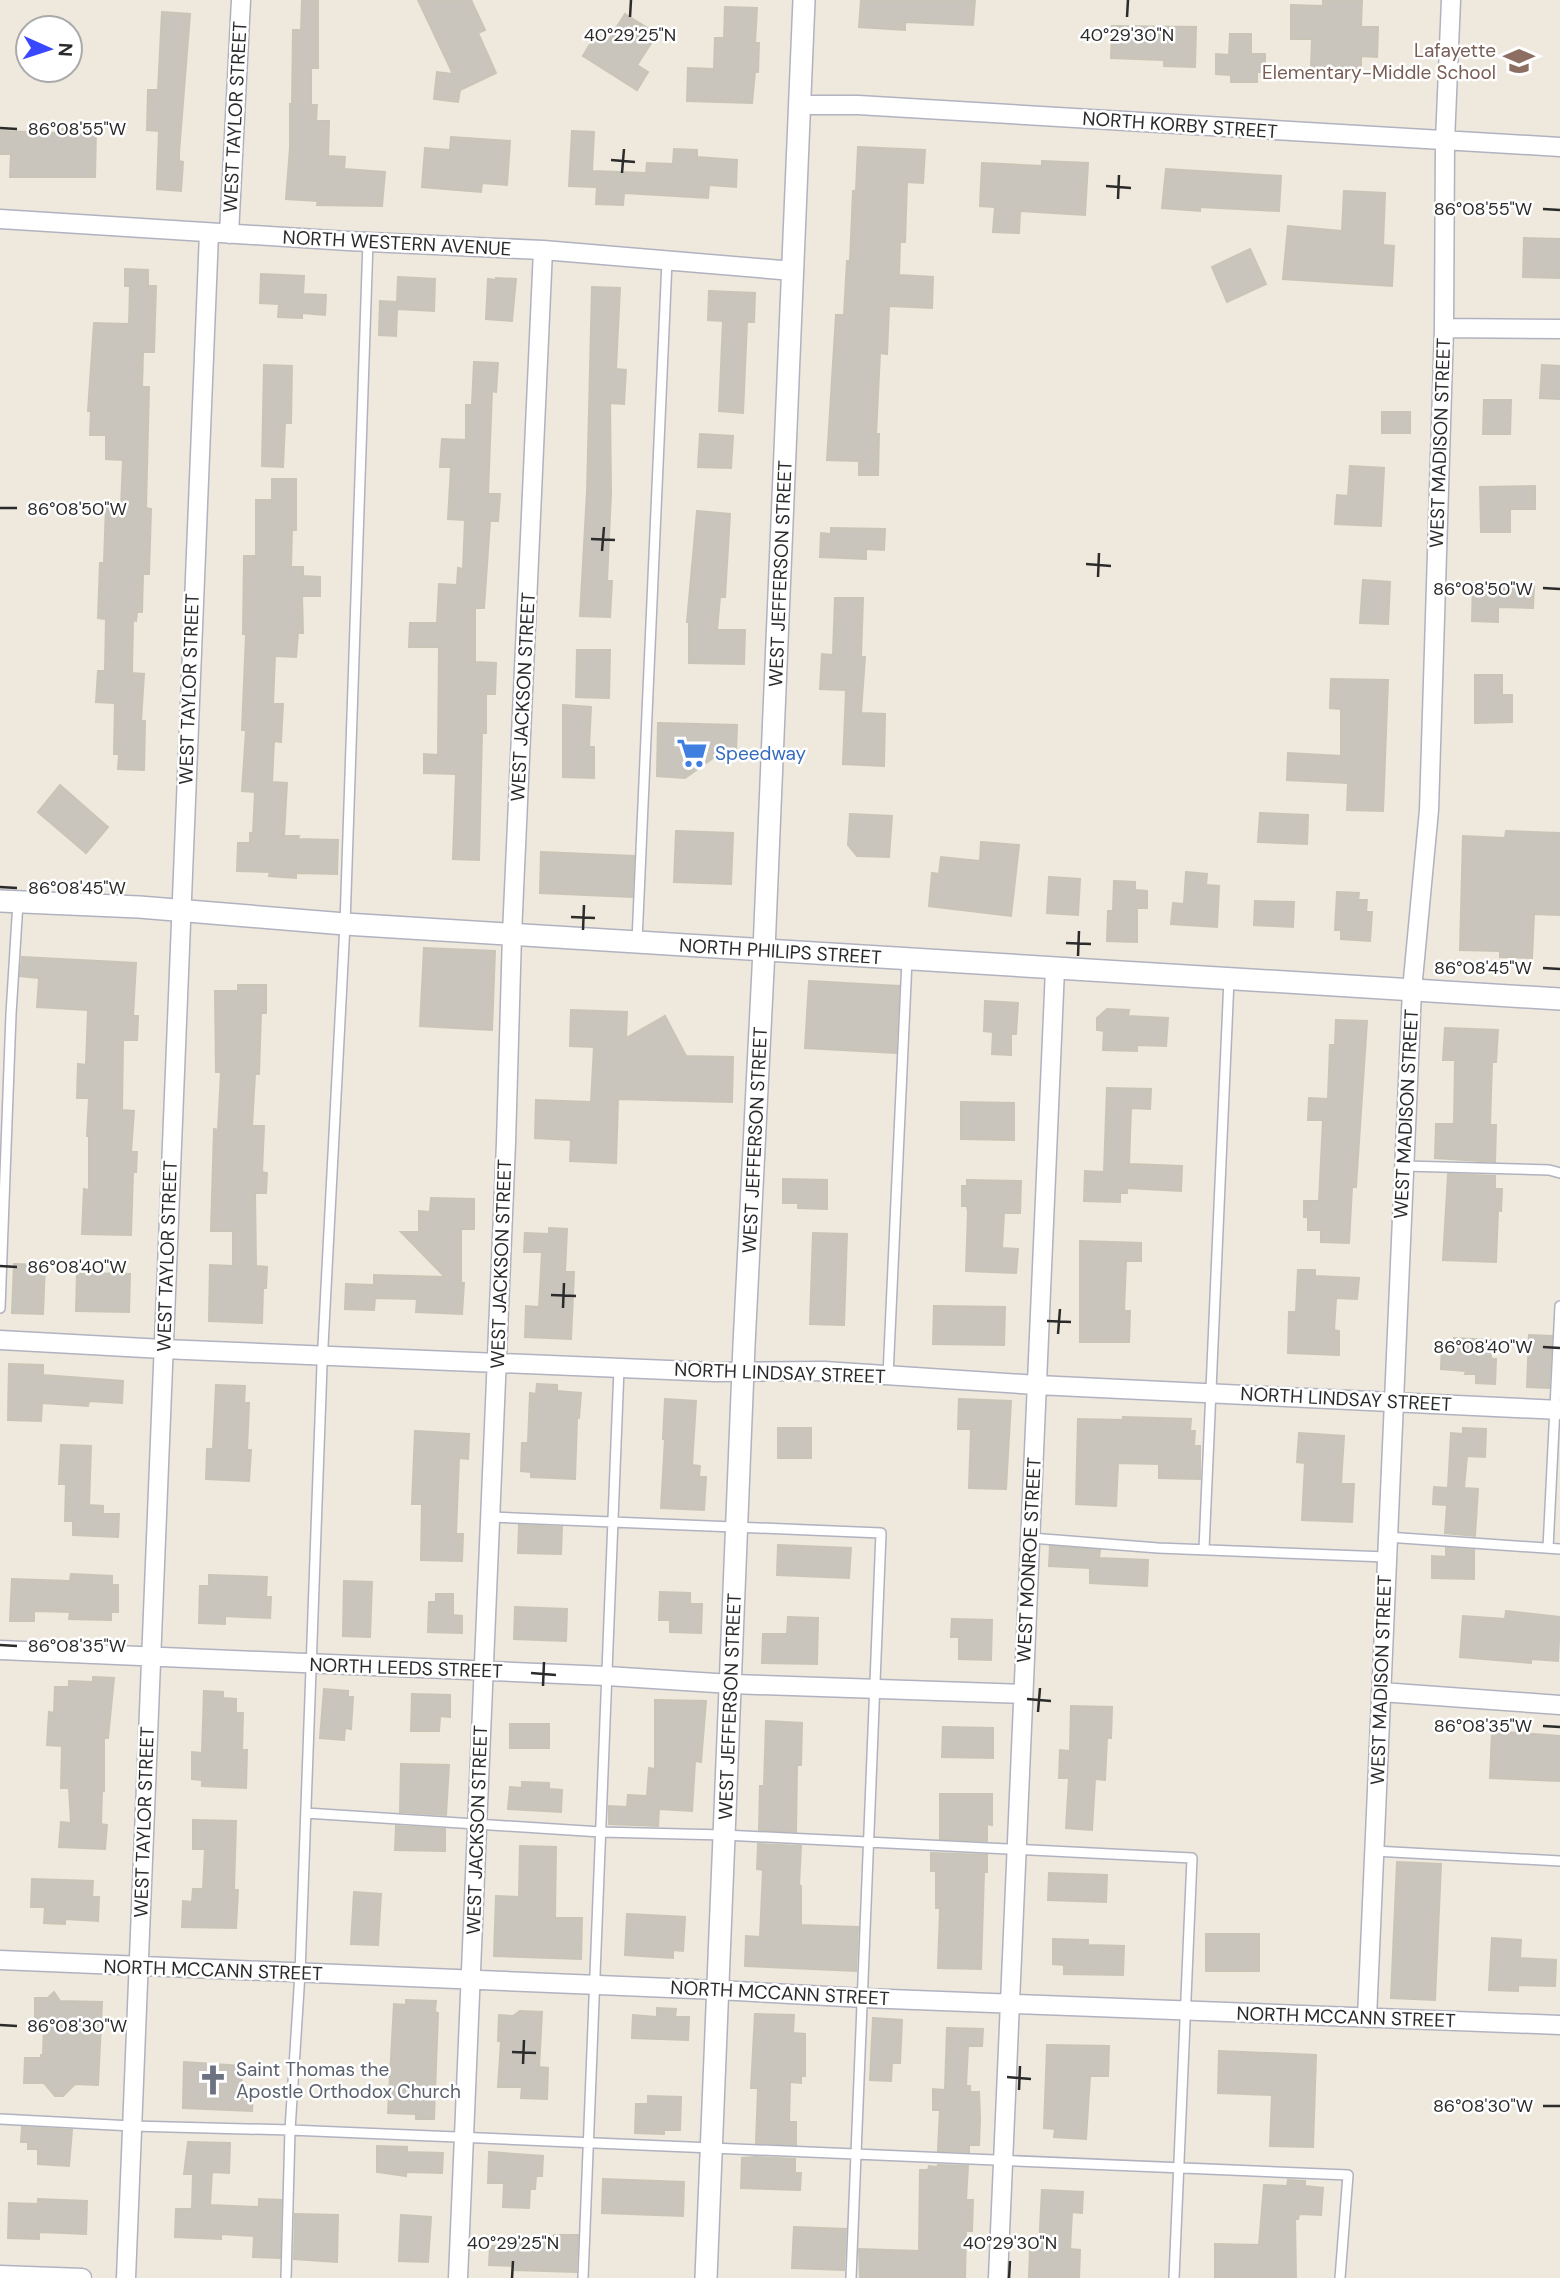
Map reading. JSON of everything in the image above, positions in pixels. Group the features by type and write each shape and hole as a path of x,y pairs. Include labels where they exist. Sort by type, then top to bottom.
{"street":[{"name":"WEST TAYLOR STREET","path":"229,234 241,0"},
{"name":"WEST JEFFERSON STREET","path":"706,2278 804,0"},
{"name":"WEST MADISON STREET","path":"1367,2018 1412,990 1429,810 1444,328 1445,141 1451,0"},
{"name":"NORTH KORBY STREET","path":"800,105 872,106 1560,147"},
{"name":"NORTH WESTERN AVENUE","path":"0,219 543,250 793,271"},
{"name":"WEST TAYLOR STREET","path":"126,2278 209,233"},
{"name":"WEST JACKSON STREET","path":"458,2278 498,1362 512,934 543,250"},
{"path":"1444,328 1560,329"},
{"name":"NORTH PHILIPS STREET","path":"9,902 1560,999"},
{"name":"WEST MONROE STREET","path":"998,2278 1055,969"},
{"name":"NORTH LINDSAY STREET","path":"0,1340 620,1368 743,1372 824,1371 1037,1385 1557,1410"},
{"name":"NORTH LEEDS STREET","path":"0,1650 483,1670 731,1684 1023,1694"},
{"path":"1381,1692 1560,1704"},
{"name":"NORTH MCCANN STREET","path":"0,1960 1560,2025"},
{"path":"0,2275 82,2278"}],"lane":[{"path":"286,2278 323,1356 345,924 368,241"},
{"path":"637,942 667,261"},
{"path":"0,1308 11,1014 9,902"},
{"path":"888,1376 907,960"},
{"path":"1205,1549 1229,979"},
{"path":"1404,1166 1549,1170 1560,1173"},
{"path":"1548,1548 1557,1410 1560,1306"},
{"path":"583,2278 620,1368"},
{"path":"491,1517 881,1533 851,2278"},
{"path":"1387,1537 1560,1549"},
{"path":"1031,1538 1386,1557"},
{"path":"306,1814 601,1832 724,1835 1192,1858 1174,2278"},
{"path":"1374,1851 1560,1861"},
{"path":"0,2119 1348,2175 1340,2278"}],"building":[{"path":"302,0 318,0 318,68 311,68 311,105 317,105 316,121 329,121 328,156 345,157 344,169 385,172 382,206 317,205 318,201 286,199 293,30 301,30"},
{"path":"418,0 471,0 485,30 478,33 496,73 460,90 458,102 434,99 437,72 453,74"},
{"path":"861,0 975,0 973,25 905,22 905,30 859,27"},
{"path":"1323,0 1362,0 1361,27 1378,27 1377,57 1361,56 1361,68 1311,67 1312,39 1291,39 1291,5 1323,6"},
{"path":"725,7 757,8 755,43 759,43 758,72 755,72 752,103 687,101 688,68 714,69 715,38 724,38"},
{"path":"162,12 190,14 179,153 179,161 183,162 181,191 157,189 159,131 147,130 148,90 158,90"},
{"path":"625,14 657,34 637,65 648,72 637,90 583,56 596,34 608,41"},
{"path":"1112,26 1196,27 1195,67 1164,66 1164,60 1111,58"},
{"path":"1230,34 1251,34 1251,54 1265,54 1265,72 1257,72 1257,82 1231,82 1231,75 1216,74 1216,54 1229,55"},
{"path":"60,129 96,130 95,177 10,177 11,154 0,154 0,131 59,133"},
{"path":"572,131 594,132 592,171 646,173 647,163 673,164 674,149 697,150 697,157 737,160 736,187 709,185 708,198 624,193 623,205 596,204 597,187 569,186"},
{"path":"451,137 510,141 507,185 482,183 481,192 422,187 425,148 450,150"},
{"path":"858,147 925,150 923,183 907,182 905,242 900,242 899,275 933,277 932,308 889,306 887,354 880,353 876,434 879,434 878,475 859,475 859,461 827,460 836,315 844,315"},
{"path":"1042,161 1088,163 1085,215 1020,211 1019,233 993,232 995,207 980,206 982,163 1042,166"},
{"path":"1166,169 1281,176 1279,211 1162,208"},
{"path":"1344,191 1385,193 1383,245 1394,246 1392,286 1283,279 1288,226 1342,231"},
{"path":"1524,238 1560,239 1560,278 1523,277"},
{"path":"1250,249 1266,284 1227,302 1212,267"},
{"path":"125,269 148,270 148,286 156,286 154,352 143,352 142,387 149,387 146,508 151,509 149,574 143,574 142,612 137,612 136,621 133,620 132,673 144,674 141,721 145,721 144,770 118,769 119,754 114,754 115,703 96,702 98,671 105,671 106,619 98,618 106,506 121,507 123,460 106,459 106,435 90,435 91,411 88,411 94,323 129,324 130,286 125,286"},
{"path":"261,274 304,276 303,294 326,295 325,315 302,313 302,318 278,317 279,304 260,303"},
{"path":"398,277 435,279 434,311 397,309 396,336 379,335 380,301 397,302"},
{"path":"488,279 516,279 512,321 486,319"},
{"path":"592,287 620,288 616,369 626,370 624,404 610,403 611,493 607,581 612,581 610,617 580,616 587,492"},
{"path":"709,291 755,293 754,322 747,322 743,413 719,411 723,321 708,320"},
{"path":"474,362 498,363 496,392 492,391 488,494 500,494 498,521 490,521 484,608 475,608 475,662 496,663 495,694 486,694 486,733 482,733 479,860 453,859 456,774 424,773 424,754 438,755 439,647 409,647 410,623 437,623 439,584 457,585 458,568 463,569 465,520 448,519 451,467 440,467 442,439 466,440 466,405 472,405"},
{"path":"264,365 292,366 291,423 285,423 283,467 262,466"},
{"path":"1542,365 1560,366 1560,399 1540,398"},
{"path":"1484,400 1511,400 1510,434 1483,434"},
{"path":"1382,412 1410,412 1410,433 1382,433"},
{"path":"700,434 733,436 731,468 698,467"},
{"path":"1350,466 1384,468 1381,526 1335,524 1337,495 1348,496"},
{"path":"272,479 296,479 296,530 292,530 291,567 303,567 303,576 320,577 320,596 302,596 303,633 298,633 296,657 275,656 273,704 283,704 281,742 274,741 272,782 287,783 284,836 338,840 337,874 296,873 296,878 269,876 270,872 237,871 238,843 250,843 250,833 253,833 255,792 242,791 246,730 242,730 246,634 243,634 244,556 256,556 256,500 272,500"},
{"path":"1535,486 1535,509 1510,509 1510,532 1481,532 1480,487"},
{"path":"697,511 730,514 725,597 720,597 717,630 745,630 744,664 689,663 687,622"},
{"path":"831,528 885,529 884,550 866,549 866,559 820,557 821,533 831,534"},
{"path":"1363,580 1390,582 1388,624 1360,623"},
{"path":"1473,583 1534,586 1533,608 1498,607 1498,622 1472,621"},
{"path":"835,598 863,598 861,657 865,657 861,713 885,714 884,766 843,764 846,690 820,689 822,654 833,655"},
{"path":"577,650 610,650 609,698 576,697"},
{"path":"1475,675 1502,675 1502,695 1512,695 1512,722 1475,723"},
{"path":"1331,679 1388,680 1383,811 1347,810 1348,783 1287,780 1288,753 1341,756 1341,709 1330,708"},
{"path":"563,705 591,707 589,747 594,747 594,778 563,777"},
{"path":"658,723 737,725 736,753 720,753 685,778 657,776"},
{"path":"60,785 108,827 86,853 38,812"},
{"path":"1260,813 1308,815 1307,844 1258,842"},
{"path":"850,814 892,816 889,857 857,856 848,845"},
{"path":"676,831 733,833 731,884 674,882"},
{"path":"1506,831 1560,833 1560,915 1534,914 1532,958 1500,957 1500,951 1460,950 1463,836 1505,838"},
{"path":"981,842 1019,845 1011,916 929,906 932,873 939,874 941,857 980,861"},
{"path":"541,852 634,856 632,897 540,893"},
{"path":"1186,872 1207,874 1206,885 1219,886 1217,927 1171,924 1173,903 1184,904"},
{"path":"1049,877 1080,879 1078,915 1047,913"},
{"path":"1114,881 1135,882 1135,890 1147,891 1147,908 1137,908 1137,942 1107,941 1108,911 1113,911"},
{"path":"1337,892 1359,893 1358,900 1367,900 1366,912 1372,912 1370,941 1341,939 1341,930 1335,930"},
{"path":"1255,901 1294,902 1293,927 1254,925"},
{"path":"424,948 495,951 492,1030 420,1026"},
{"path":"22,957 136,963 133,1016 138,1016 137,1040 123,1040 122,1110 134,1111 131,1152 137,1152 136,1172 133,1172 131,1235 82,1234 84,1189 89,1190 89,1098 77,1098 78,1064 86,1065 88,1010 37,1007 39,978 20,976"},
{"path":"809,981 899,986 896,1053 805,1048"},
{"path":"238,985 266,985 266,1013 261,1013 259,1074 255,1074 252,1126 264,1126 262,1172 267,1173 266,1193 255,1193 256,1266 267,1267 266,1288 263,1288 262,1323 209,1321 210,1265 233,1266 233,1231 211,1231 214,1129 218,1130 221,1072 216,1072 215,991 238,991"},
{"path":"985,1001 1018,1003 1016,1034 1011,1034 1011,1055 992,1054 993,1032 984,1031"},
{"path":"1107,1009 1129,1010 1128,1016 1168,1018 1166,1046 1137,1045 1137,1051 1103,1050 1104,1031 1097,1030 1097,1018"},
{"path":"571,1010 627,1012 626,1038 665,1016 686,1056 733,1057 732,1102 618,1099 616,1163 570,1161 571,1140 535,1138 536,1100 591,1102 594,1047 570,1046"},
{"path":"1336,1020 1367,1021 1356,1187 1352,1187 1349,1243 1321,1242 1321,1230 1308,1230 1308,1217 1304,1217 1304,1201 1319,1201 1323,1120 1308,1120 1309,1098 1328,1099 1330,1045 1335,1045"},
{"path":"1445,1028 1498,1030 1496,1062 1492,1062 1490,1125 1496,1125 1495,1162 1435,1158 1436,1124 1454,1124 1455,1060 1443,1060"},
{"path":"1107,1088 1151,1089 1150,1109 1131,1108 1129,1164 1182,1166 1181,1191 1127,1188 1127,1193 1120,1193 1120,1202 1084,1201 1085,1171 1104,1172"},
{"path":"961,1102 1014,1103 1014,1140 961,1139"},
{"path":"1448,1174 1495,1176 1495,1189 1502,1189 1501,1211 1498,1210 1496,1262 1443,1260"},
{"path":"783,1179 827,1180 827,1209 798,1208 798,1203 783,1203"},
{"path":"967,1180 1021,1181 1020,1213 1004,1213 1002,1248 1018,1249 1016,1273 966,1271 968,1212 967,1206 962,1206 962,1186 967,1186"},
{"path":"431,1198 474,1199 474,1229 461,1229 461,1283 464,1283 462,1314 416,1312 417,1299 375,1298 374,1310 345,1309 346,1284 374,1285 374,1275 445,1277 401,1232 419,1232 419,1211 430,1212"},
{"path":"549,1228 567,1229 565,1272 574,1272 571,1339 525,1337 526,1306 539,1307 542,1252 524,1252 525,1233 549,1234"},
{"path":"813,1233 847,1234 844,1325 810,1324"},
{"path":"1080,1241 1141,1243 1141,1261 1126,1261 1124,1311 1130,1311 1129,1342 1080,1342"},
{"path":"14,1264 45,1265 43,1314 12,1313"},
{"path":"1298,1270 1315,1270 1315,1276 1359,1278 1357,1299 1336,1298 1334,1330 1339,1331 1339,1355 1288,1353 1289,1312 1296,1312"},
{"path":"77,1273 130,1274 129,1312 76,1311"},
{"path":"934,1306 1005,1307 1004,1345 933,1344"},
{"path":"1529,1335 1552,1336 1549,1388 1527,1387"},
{"path":"1454,1338 1492,1340 1491,1359 1496,1359 1495,1384 1476,1383 1476,1374 1465,1374 1466,1371 1441,1369 1442,1343 1454,1344"},
{"path":"9,1364 43,1365 43,1375 123,1381 122,1403 89,1401 88,1406 42,1403 41,1421 8,1420"},
{"path":"537,1384 557,1385 557,1391 581,1393 577,1418 575,1479 531,1477 531,1472 521,1471 522,1443 528,1443 530,1393 536,1394"},
{"path":"216,1385 245,1386 244,1403 249,1403 247,1450 251,1450 249,1481 206,1479 207,1449 213,1449"},
{"path":"665,1399 696,1401 692,1465 700,1466 699,1477 706,1477 704,1510 661,1508"},
{"path":"959,1399 1011,1401 1006,1489 969,1488 971,1429 958,1429"},
{"path":"1123,1417 1191,1419 1190,1431 1195,1431 1194,1446 1200,1446 1200,1479 1159,1478 1159,1464 1118,1463 1116,1506 1076,1504 1078,1419 1123,1420"},
{"path":"778,1428 811,1428 811,1458 778,1458"},
{"path":"1463,1428 1486,1429 1485,1457 1467,1456 1464,1488 1478,1489 1475,1536 1445,1533 1447,1505 1433,1504 1434,1487 1448,1488 1451,1433 1463,1434"},
{"path":"415,1431 469,1434 468,1459 459,1458 456,1534 463,1534 462,1561 421,1560 422,1504 412,1504"},
{"path":"1299,1433 1344,1436 1341,1484 1354,1484 1352,1522 1302,1520 1305,1463 1297,1462"},
{"path":"61,1445 91,1446 89,1505 103,1506 103,1514 119,1514 118,1537 73,1535 73,1521 65,1521 66,1484 59,1484"},
{"path":"519,1525 562,1527 561,1554 518,1553"},
{"path":"778,1545 851,1548 849,1578 777,1575"},
{"path":"1050,1546 1100,1550 1099,1558 1148,1560 1147,1586 1090,1583 1090,1568 1049,1566"},
{"path":"1446,1548 1474,1550 1474,1579 1432,1578 1432,1556 1446,1557"},
{"path":"71,1574 112,1576 112,1585 118,1585 118,1612 111,1612 111,1620 69,1619 70,1612 34,1611 34,1621 10,1621 12,1579 70,1581"},
{"path":"209,1575 267,1577 266,1597 271,1597 270,1618 225,1616 225,1624 199,1623 200,1586 209,1586"},
{"path":"344,1581 372,1582 370,1637 343,1636"},
{"path":"660,1592 690,1593 690,1604 702,1604 701,1633 670,1632 670,1620 659,1620"},
{"path":"436,1594 453,1594 453,1615 462,1616 462,1633 428,1632 429,1602 436,1602"},
{"path":"515,1607 567,1609 566,1641 514,1639"},
{"path":"1506,1611 1560,1617 1558,1661 1531,1659 1531,1663 1460,1657 1463,1616 1505,1619"},
{"path":"788,1617 818,1618 817,1664 762,1663 763,1634 787,1634"},
{"path":"952,1619 992,1620 991,1660 959,1659 959,1637 951,1637"},
{"path":"93,1677 114,1678 108,1738 104,1738 101,1824 107,1825 105,1849 59,1847 61,1822 71,1823 69,1788 61,1788 62,1746 47,1745 49,1712 54,1713 55,1687 69,1687 69,1681 93,1682"},
{"path":"324,1689 348,1691 348,1697 353,1697 351,1729 345,1728 344,1740 320,1738"},
{"path":"204,1691 223,1692 223,1698 236,1699 236,1713 243,1713 242,1750 247,1750 246,1788 202,1786 202,1780 192,1779 192,1752 202,1753"},
{"path":"412,1694 450,1695 450,1717 440,1716 439,1731 411,1731"},
{"path":"655,1700 706,1701 701,1762 695,1761 692,1811 659,1809 658,1826 609,1824 609,1806 627,1807 628,1795 647,1796 649,1768 655,1769"},
{"path":"1071,1706 1112,1707 1105,1780 1095,1779 1092,1830 1066,1828 1069,1778 1059,1778 1060,1750 1070,1751"},
{"path":"766,1721 802,1723 801,1765 797,1765 796,1832 759,1830 760,1786 764,1786"},
{"path":"510,1724 549,1724 549,1748 510,1748"},
{"path":"943,1727 993,1728 993,1758 942,1757"},
{"path":"1492,1731 1560,1736 1560,1781 1490,1778"},
{"path":"401,1764 449,1765 446,1815 400,1812"},
{"path":"522,1782 549,1783 549,1789 562,1790 561,1812 508,1809 510,1787 522,1788"},
{"path":"940,1794 992,1794 992,1825 987,1824 987,1841 940,1839"},
{"path":"193,1820 236,1821 236,1928 182,1927 183,1901 192,1902 193,1889 203,1889 205,1849 193,1849"},
{"path":"396,1826 445,1829 445,1851 395,1850"},
{"path":"758,1844 801,1846 801,1925 858,1927 856,1971 745,1966 746,1936 760,1937 763,1870 757,1869"},
{"path":"520,1846 556,1847 555,1918 582,1918 581,1959 494,1956 496,1896 519,1897"},
{"path":"931,1853 987,1855 987,1872 984,1872 981,1969 938,1968 940,1908 936,1908 936,1871 931,1871"},
{"path":"1397,1862 1441,1864 1435,2000 1391,1998"},
{"path":"1049,1873 1107,1875 1106,1902 1048,1900"},
{"path":"32,1879 93,1881 92,1897 99,1897 98,1921 65,1919 65,1924 44,1923 45,1907 31,1907"},
{"path":"354,1892 381,1894 378,1945 351,1944"},
{"path":"627,1914 685,1917 683,1951 673,1950 673,1958 625,1955"},
{"path":"1206,1934 1259,1934 1259,1971 1206,1971"},
{"path":"1492,1938 1521,1940 1520,1958 1556,1960 1555,1986 1518,1985 1518,1991 1489,1990"},
{"path":"1053,1939 1088,1940 1088,1945 1124,1946 1123,1975 1064,1974 1064,1965 1053,1964"},
{"path":"54,1992 60,2001 102,2002 98,2085 75,2084 63,2096 55,2096 44,2083 24,2083 25,2058 41,2058 43,2055 44,2022 35,2022 35,1998 48,1998"},
{"path":"406,2000 436,2001 435,2012 438,2013 434,2119 416,2119 416,2114 388,2113 394,2004 406,2005"},
{"path":"657,2008 676,2009 675,2017 689,2017 688,2040 632,2038 633,2015 657,2017"},
{"path":"520,2011 542,2012 539,2067 548,2068 547,2099 521,2098 522,2087 498,2087 501,2041 498,2041 499,2015 513,2016"},
{"path":"755,2014 794,2015 793,2033 805,2034 805,2076 801,2076 801,2083 790,2082 789,2122 796,2122 796,2145 756,2143 758,2088 751,2088"},
{"path":"873,2018 902,2020 900,2063 892,2063 891,2081 870,2080"},
{"path":"947,2028 983,2029 982,2046 968,2046 966,2086 970,2086 970,2092 979,2092 980,2119 979,2145 969,2145 969,2152 938,2151 940,2110 933,2110 933,2089 945,2090"},
{"path":"1047,2045 1109,2046 1108,2076 1090,2076 1086,2139 1054,2137 1055,2129 1044,2128"},
{"path":"1219,2051 1316,2055 1313,2147 1270,2146 1272,2095 1218,2093"},
{"name":"Saint Thomas the Apostle Orthodox Church","path":"184,2062 242,2066 241,2093 253,2094 252,2111 183,2108"},
{"path":"648,2096 681,2097 680,2130 664,2130 664,2134 635,2133 636,2104 648,2104"},
{"path":"22,2127 72,2130 69,2166 38,2164 38,2149 28,2149 28,2142 21,2142"},
{"path":"188,2142 230,2143 229,2173 212,2172 210,2205 259,2207 259,2199 281,2200 280,2258 253,2257 254,2236 221,2234 221,2239 175,2237 176,2209 192,2209 193,2174 184,2174"},
{"path":"377,2146 407,2147 407,2152 443,2153 442,2173 406,2172 406,2176 377,2172"},
{"path":"489,2152 543,2156 542,2176 536,2176 535,2189 530,2189 529,2208 503,2207 504,2183 488,2183"},
{"path":"742,2158 795,2159 795,2173 801,2173 800,2190 741,2188"},
{"path":"929,2166 968,2166 966,2200 973,2200 972,2231 966,2231 965,2278 860,2278 859,2249 919,2251 920,2170 928,2170"},
{"path":"603,2179 684,2182 683,2216 602,2213"},
{"path":"1288,2180 1305,2181 1305,2186 1323,2188 1321,2215 1299,2214 1298,2219 1295,2219 1296,2278 1215,2278 1215,2244 1259,2245 1264,2185 1287,2186"},
{"path":"1042,2190 1083,2192 1082,2213 1072,2212 1070,2249 1080,2250 1079,2278 1029,2278 1030,2248 1039,2248"},
{"path":"38,2199 87,2201 86,2234 39,2232 39,2239 8,2238 9,2203 38,2204"},
{"path":"295,2214 338,2215 337,2262 294,2259"},
{"path":"401,2215 431,2217 428,2262 399,2261"},
{"path":"794,2227 846,2229 844,2270 792,2268"},
{"path":"554,2235 578,2235 576,2272 514,2270 514,2266 489,2265 490,2246 499,2246 500,2241 554,2242"}],"place":[{"name":"Lafayette Elementary-Middle School","path":"1519,61"},
{"name":"Speedway","path":"692,753"},
{"name":"Saint Thomas the Apostle Orthodox Church","path":"213,2080"}]}
